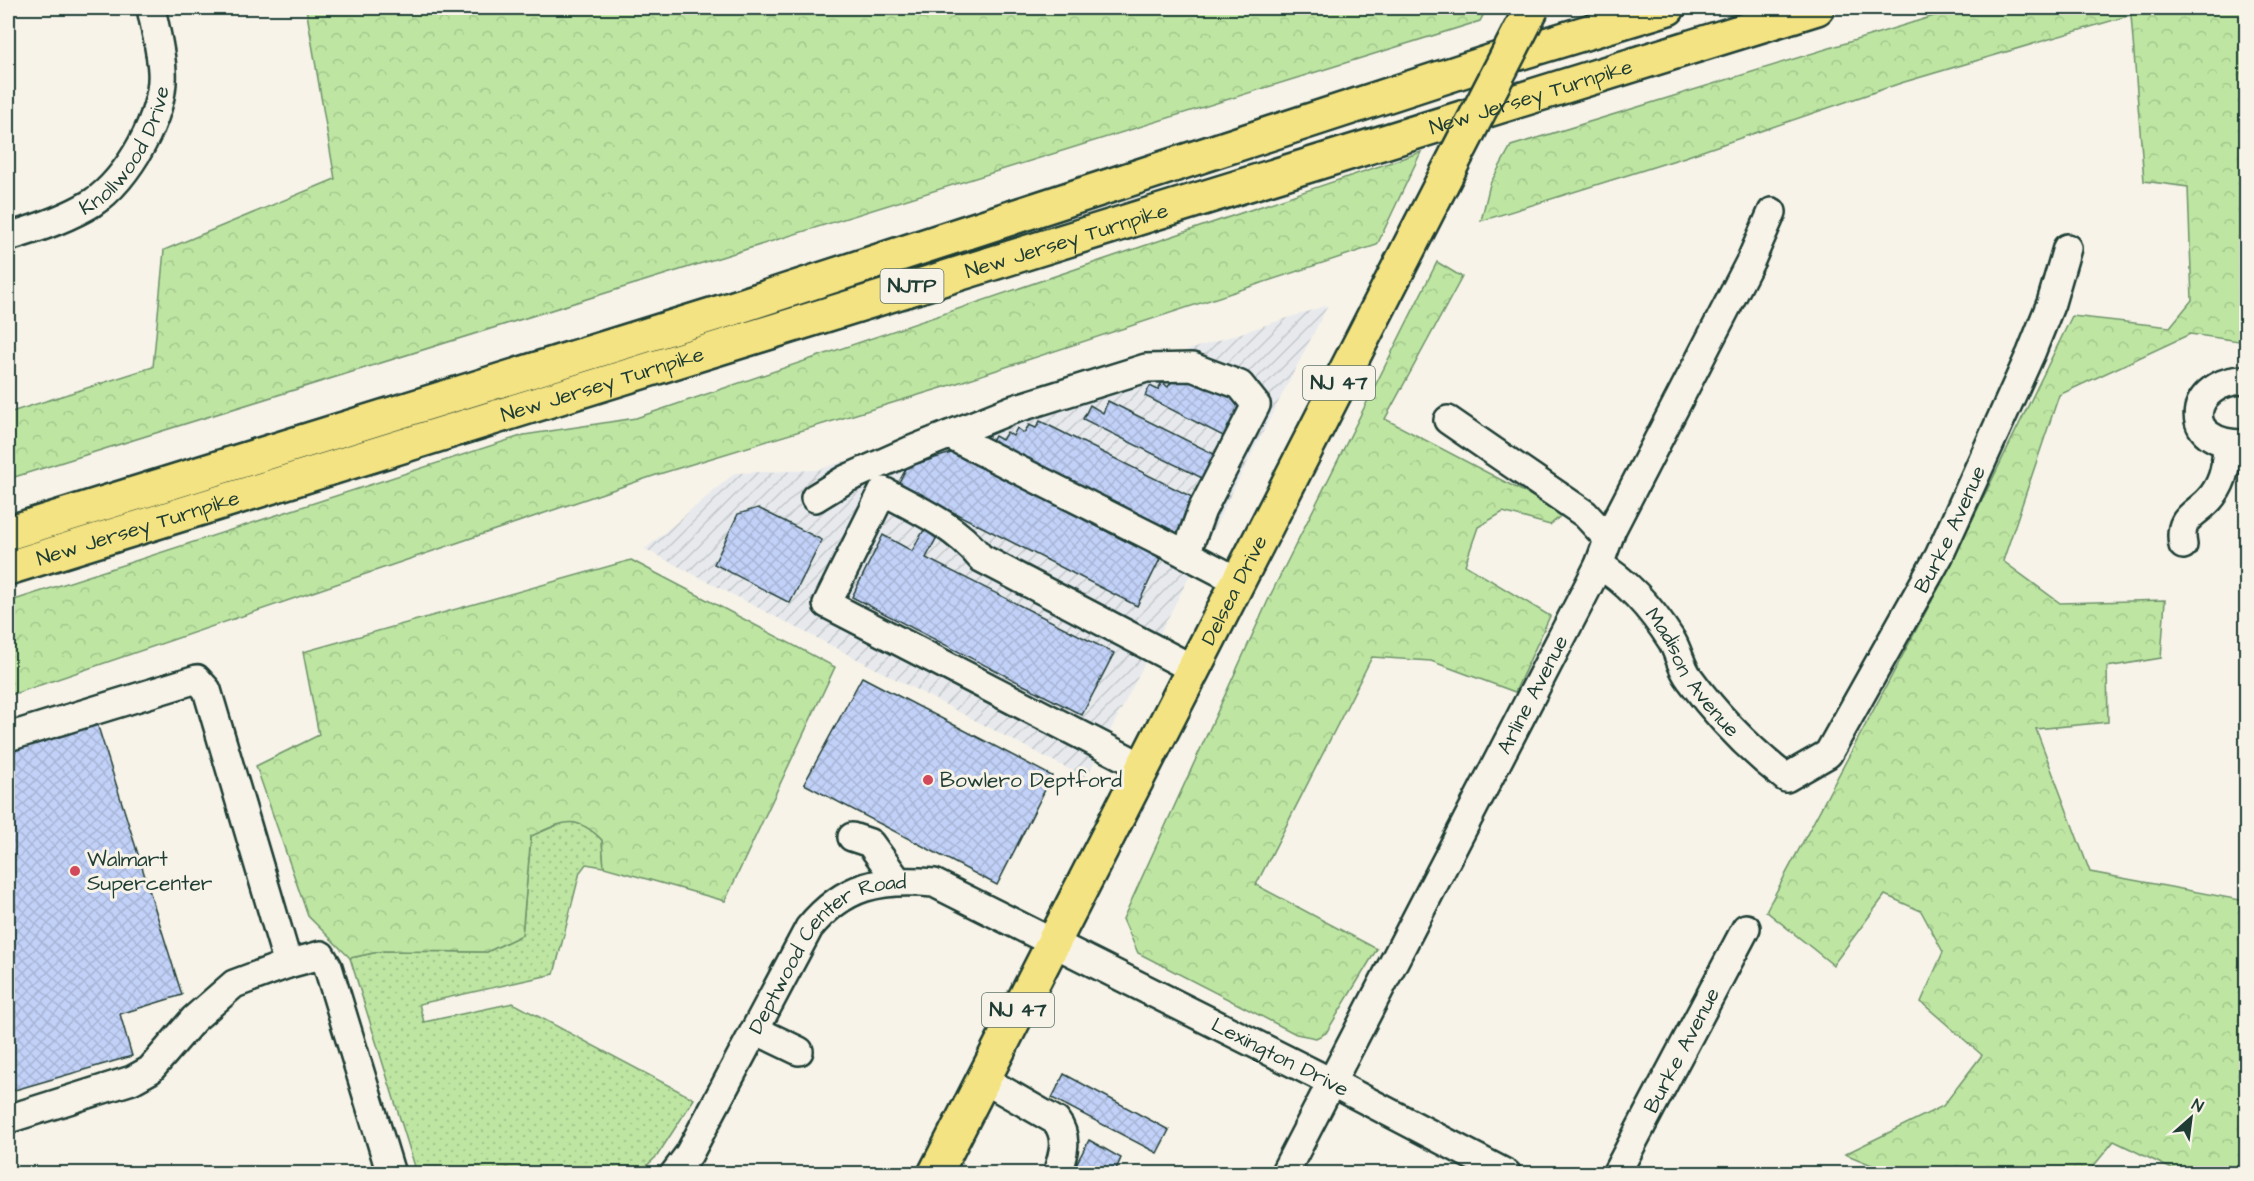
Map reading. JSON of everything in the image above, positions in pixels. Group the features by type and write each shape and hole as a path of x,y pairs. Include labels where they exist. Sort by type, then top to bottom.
{"main road":[{"name":"Delsea Drive","path":"935,1173 1532,8"},
{"name":"New Jersey Turnpike","path":"8,533 731,309 1502,58 1668,8"},
{"name":"New Jersey Turnpike","path":"8,568 1817,8"}],"street":[{"name":"Knollwood Drive","path":"8,237 68,217 94,202 127,168 143,141 158,107 163,71 151,8"},
{"name":"Arline Avenue","path":"1284,1173 1599,565 1608,539 1751,260 1772,212"},
{"name":"Burke Avenue","path":"1786,778 1828,754 1938,556 2035,343 2051,303 2067,248"},
{"path":"814,498 846,479 1011,410 1146,368 1192,366 1240,385 1256,405 1202,510 1186,554"},
{"path":"2183,545 2181,534 2185,520 2212,497 2237,444 2207,436 2200,425 2199,411 2203,399 2215,386 2247,380"},
{"path":"1448,420 1585,514 1608,539"},
{"path":"949,435 1238,581"},
{"path":"1143,767 827,604 883,491 939,520 965,538 981,558 1193,669"},
{"name":"Madison Avenue","path":"1599,565 1613,573 1651,611 1672,643 1688,676 1721,718 1756,754 1786,778"},
{"path":"8,738 198,680 207,690 288,964"},
{"path":"852,837 870,843 897,880"},
{"name":"Deptwood Center Road","path":"674,1173 689,1154 809,928 825,909 865,886 897,880 934,883 1053,942"},
{"name":"Burke Avenue","path":"1616,1173 1746,928"},
{"name":"Lexington Drive","path":"1053,942 1507,1173"},
{"path":"8,1119 132,1080 150,1070 194,1019 234,984 288,964 321,955 328,967 391,1173"},
{"path":"755,1030 799,1051"},
{"path":"983,1079 1056,1120 1062,1129 1065,1150 1057,1173"}],"shaded area":[{"path":"1328,305 1086,778 645,549 735,473 817,470"}],"green space":[{"path":"306,8 1487,8 1480,21 8,479 8,413 153,367 164,250 335,179"},
{"path":"1960,8 2246,8 2246,342 2190,334 2059,395 2003,561 2060,603 2165,600 2161,658 2107,667 2108,722 2036,729 2090,872 2246,901 2246,1173 2180,1173 2114,1141 2087,1174 1891,1173 1845,1154 1943,1106 1982,1055 1921,1002 1943,952 1921,911 1885,895 1833,965 1766,911 1944,578 2072,316 2170,327 2192,300 2188,187 2144,181 2131,15 1901,83 1685,157 1481,221 1490,184 1511,146"},
{"path":"1421,152 1377,245 948,386 656,475 8,696 8,602 524,435 636,418"},
{"path":"1437,262 1462,277 1385,419 1564,513 1550,525 1503,512 1478,527 1465,565 1550,616 1515,692 1431,661 1372,657 1256,885 1377,949 1326,1033 1316,1038 1296,1034 1138,953 1123,919 1271,594"},
{"path":"631,560 835,667 725,901 604,867 602,840 584,826 576,823 560,824 531,836 522,935 487,952 383,951 350,958 308,916 256,766 319,735 303,652"},
{"path":"567,821 588,826 602,840 604,867 586,864 580,872 554,974 419,1004 424,1022 513,1003 694,1099 657,1156 639,1173 417,1173 350,958 383,951 487,952 522,935 531,836"}],"building":[{"path":"1184,375 1243,403 1227,438 1145,396 1150,386 1158,390 1162,382 1168,387 1174,378 1181,382"},
{"path":"1108,401 1216,455 1204,479 1083,419 1090,405 1103,413"},
{"path":"1040,421 1194,498 1175,538 989,447 995,436 1002,440 1007,432 1013,436 1017,428 1024,433 1029,425 1036,428"},
{"path":"954,452 1160,559 1137,606 898,484 907,467"},
{"path":"758,508 822,540 790,603 714,564 738,514"},
{"path":"928,523 940,531 926,558 1114,653 1082,715 852,597 883,535 912,551"},
{"name":"Bowlero Deptford","path":"862,677 1052,776 997,885 804,784"},
{"name":"Walmart Supercenter","path":"96,720 182,995 120,1014 132,1056 8,1092 8,747"},
{"path":"1064,1074 1169,1130 1157,1153 1052,1098"},
{"path":"1089,1140 1121,1158 1114,1174 1071,1174"}],"place":[{"name":"Bowlero Deptford","path":"928,780"},
{"name":"Walmart Supercenter","path":"75,871"}]}
